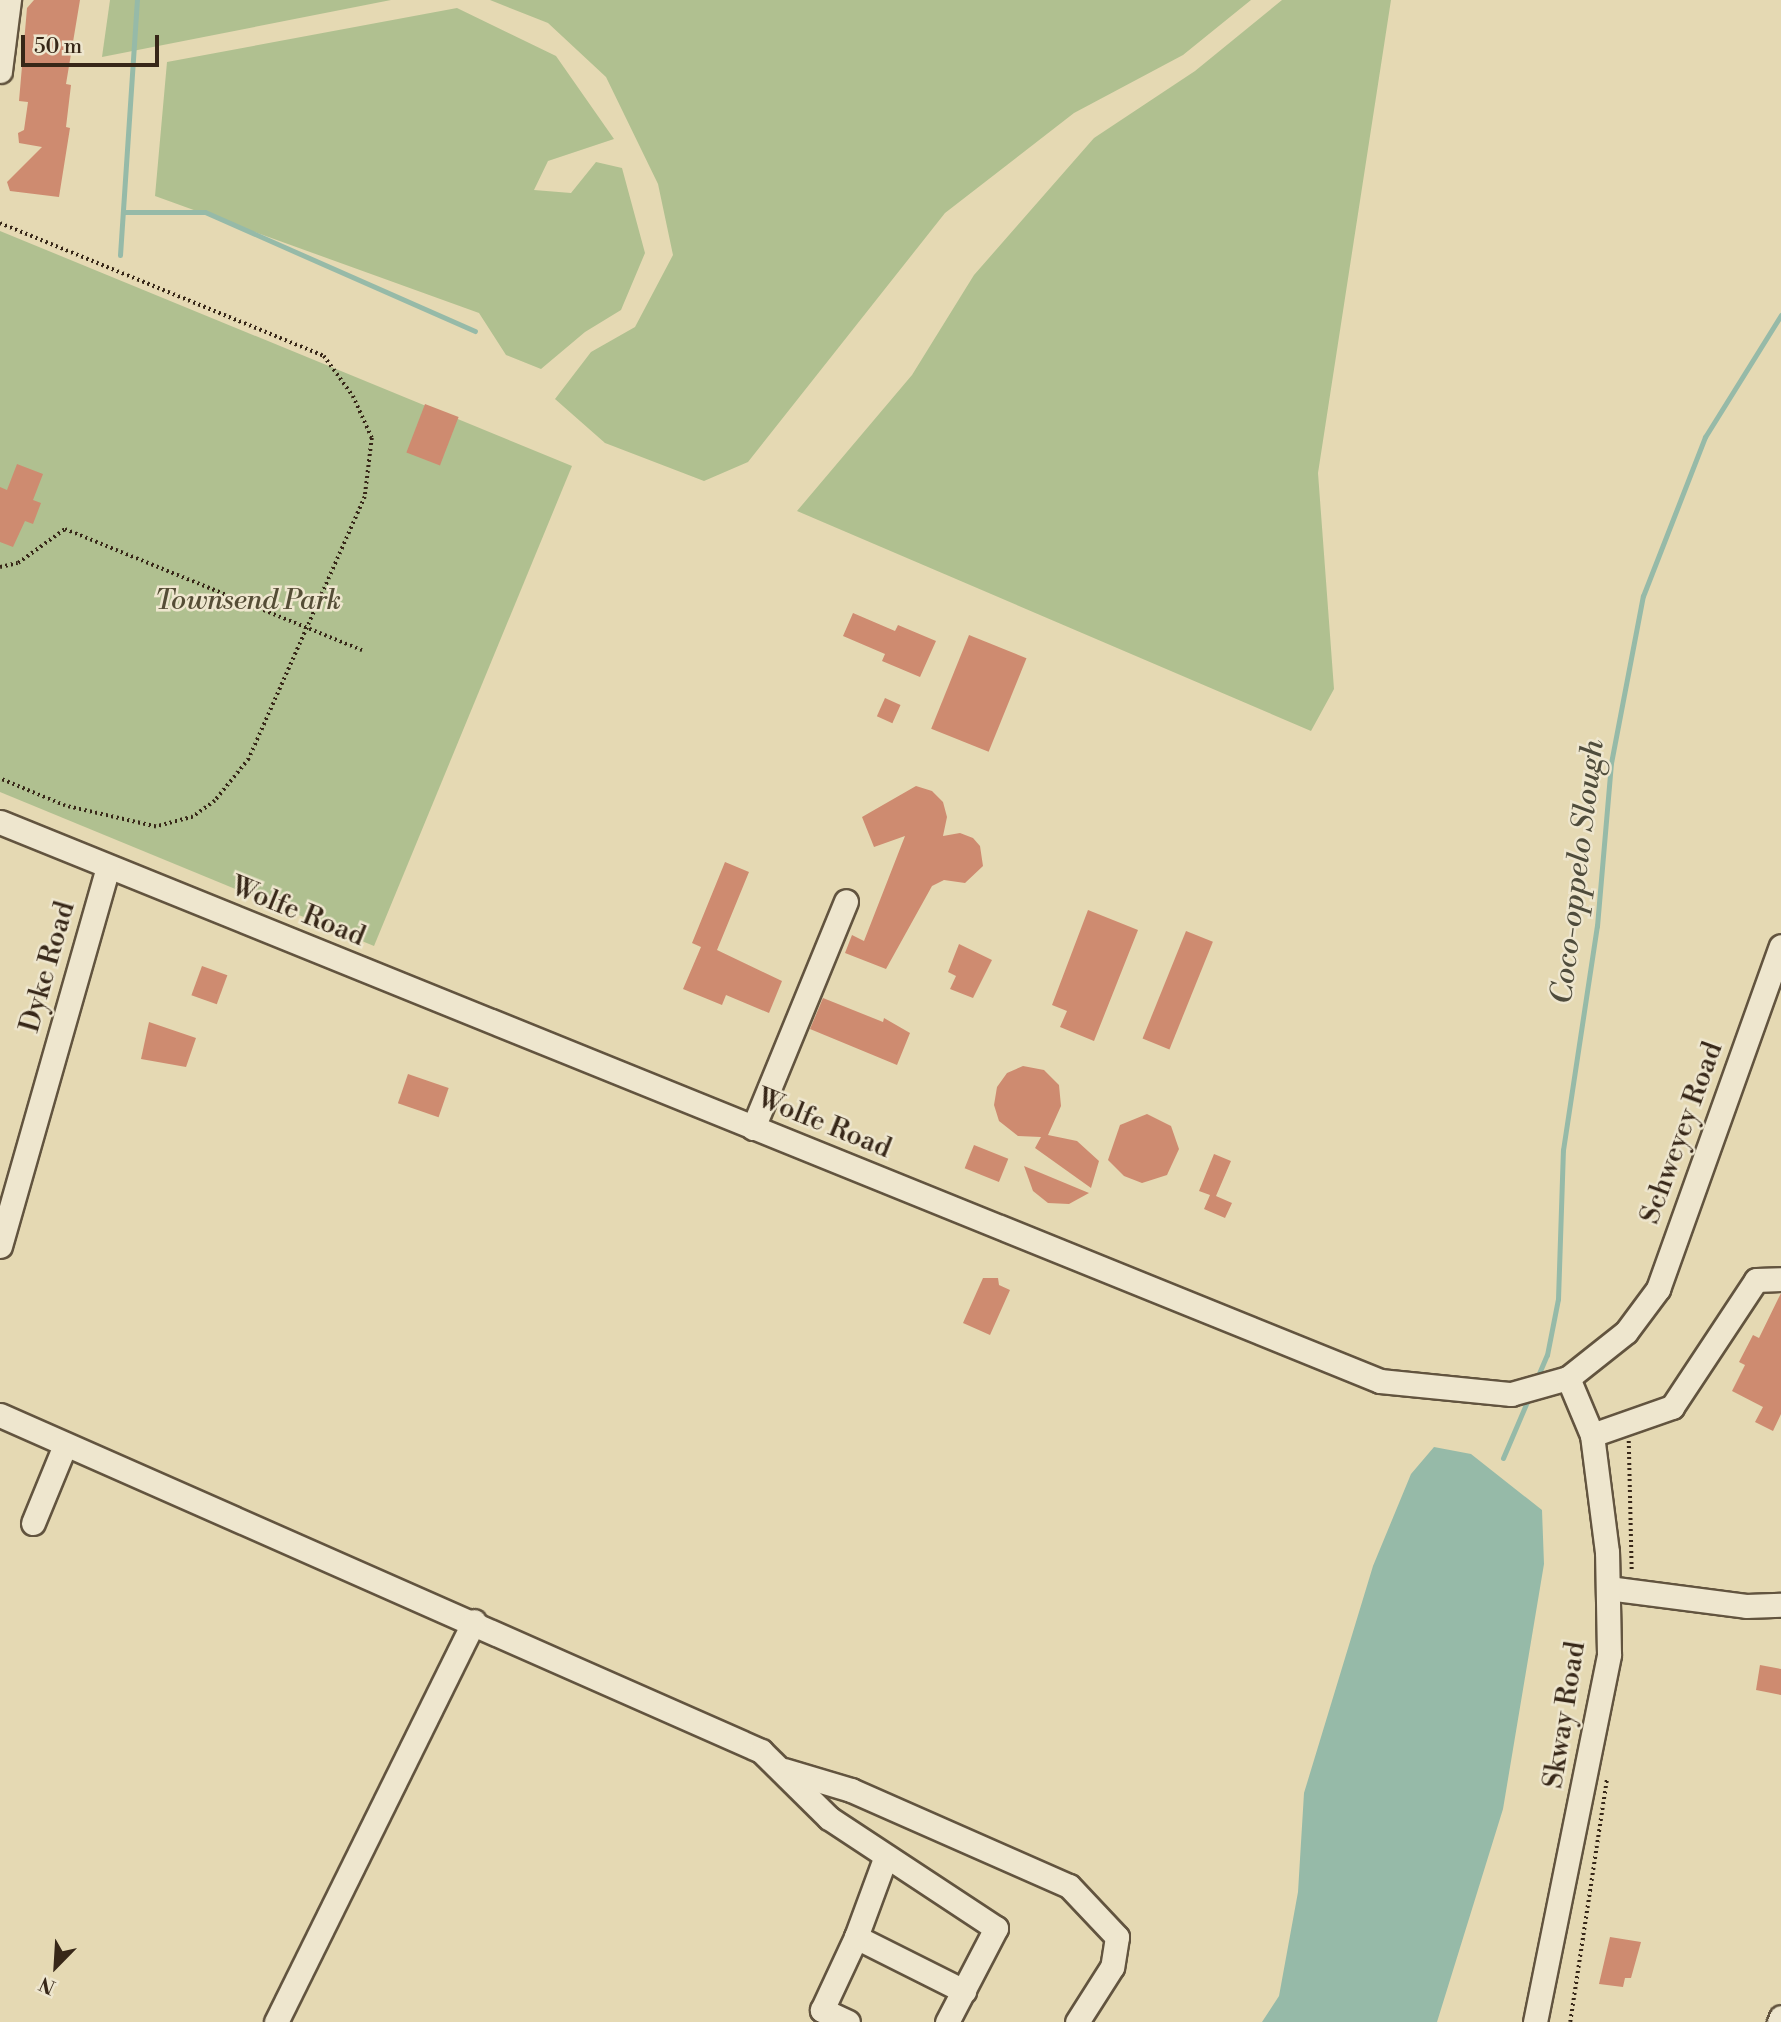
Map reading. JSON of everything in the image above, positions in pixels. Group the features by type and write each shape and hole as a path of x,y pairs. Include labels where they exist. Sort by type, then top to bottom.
{"street":[{"path":"0,71 9,0"},
{"name":"Wolfe Road","path":"0,822 1380,1381 1511,1394 1568,1378 1626,1332"},
{"name":"Dyke Road","path":"0,1245 108,867"},
{"path":"753,1128 846,901"},
{"name":"Schweyey Road","path":"1626,1332 1658,1289 1781,946"},
{"path":"1592,1436 1672,1407 1756,1280 1781,1279"},
{"name":"Skway Road","path":"1535,2022 1609,1654 1608,1588 1592,1436 1568,1378"},
{"path":"0,1415 65,1446 474,1621 761,1751 830,1818 996,1928 947,2022"},
{"path":"33,1522 65,1446"},
{"path":"1608,1588 1746,1606 1781,1605"},
{"path":"276,2022 474,1621"},
{"path":"778,1768 851,1790 1069,1886 1117,1937 1112,1967 1077,2022"},
{"path":"848,2022 822,2010 856,1937 886,1856"},
{"path":"856,1937 964,1992"},
{"path":"1779,2022 1781,2017"}],"path":[{"path":"0,223 324,356 353,396 372,438 365,497 304,627 249,759 215,801 193,817 156,827 65,806 0,779"},
{"path":"0,567 18,563 65,529 362,650"}],"green space":[{"path":"110,0 391,0 102,57"},
{"path":"490,0 1251,0 1183,55 1074,113 945,213 748,462 704,481 605,443 555,399 591,352 635,327 673,255 658,184 606,77 548,23"},
{"path":"1282,0 1391,0 1318,473 1334,689 1311,731 797,511 912,375 974,275 1094,138 1195,71"},
{"path":"457,8 556,56 614,139 548,161 534,190 571,193 596,162 622,168 645,253 621,310 585,332 541,369 506,355 479,313 155,196 167,62"},
{"name":"Townsend Park","path":"0,231 572,466 374,946 0,792"}],"shaded area":[{"path":"1434,1447 1471,1454 1542,1510 1544,1564 1503,1809 1437,2022 1262,2022 1279,1996 1298,1892 1304,1793 1373,1566 1411,1474"}],"building":[{"path":"34,0 80,0 66,84 71,85 66,127 70,128 59,197 10,191 7,182 42,147 19,143 18,133 24,130 28,102 19,101 27,8"},
{"path":"425,404 459,417 440,465 406,453"},
{"path":"17,464 43,474 33,500 41,503 33,524 25,521 13,547 0,542 0,487 7,490"},
{"path":"853,613 895,631 898,625 936,641 920,677 882,661 885,654 843,636"},
{"path":"969,635 1026,658 989,752 931,729"},
{"path":"885,698 901,705 892,723 877,716"},
{"path":"916,786 932,791 943,802 947,817 943,836 960,833 973,838 980,846 983,866 965,883 944,880 932,886 886,969 845,953 852,935 864,941 905,836 874,847 862,817"},
{"path":"725,862 749,872 717,950 782,981 769,1013 726,995 722,1005 683,989 701,947 692,943"},
{"path":"1088,910 1138,930 1094,1041 1060,1027 1067,1011 1052,1005"},
{"path":"1186,931 1213,942 1169,1049 1143,1039"},
{"path":"959,944 992,960 973,998 950,989 956,976 948,972"},
{"path":"202,966 227,975 217,1004 191,995"},
{"path":"823,998 883,1022 884,1018 910,1033 897,1065 810,1029"},
{"path":"149,1022 196,1038 186,1067 141,1059"},
{"path":"1023,1066 1044,1070 1059,1085 1061,1106 1048,1135 1077,1141 1099,1161 1091,1188 1035,1148 1041,1137 1018,1136 999,1121 994,1105 997,1087 1007,1073"},
{"path":"408,1074 449,1088 439,1117 398,1103"},
{"path":"1147,1114 1171,1126 1179,1149 1167,1175 1142,1183 1124,1176 1108,1160 1120,1125"},
{"path":"974,1145 1008,1159 999,1182 965,1168"},
{"path":"1214,1154 1231,1161 1216,1196 1232,1203 1225,1218 1204,1209 1210,1195 1199,1191"},
{"path":"1024,1166 1089,1193 1069,1204 1048,1203 1033,1191"},
{"path":"983,1278 998,1278 999,1285 1010,1290 990,1335 963,1323"},
{"path":"1781,1293 1781,1414 1773,1431 1755,1422 1763,1407 1732,1391 1745,1365 1739,1362 1753,1335 1759,1338"},
{"path":"1760,1665 1781,1669 1781,1695 1756,1690"},
{"path":"1610,1937 1641,1942 1631,1978 1625,1978 1623,1987 1599,1984"}],"waterway":[{"path":"120,255 137,0"},
{"path":"123,212 205,212 475,331"},
{"name":"Coco-oppelo Slough","path":"1537,1378 1547,1355 1558,1299 1563,1150 1597,926 1611,763 1643,596 1705,437 1781,315"},
{"name":"Coco-oppelo Slough","path":"1503,1458 1529,1397"}]}
